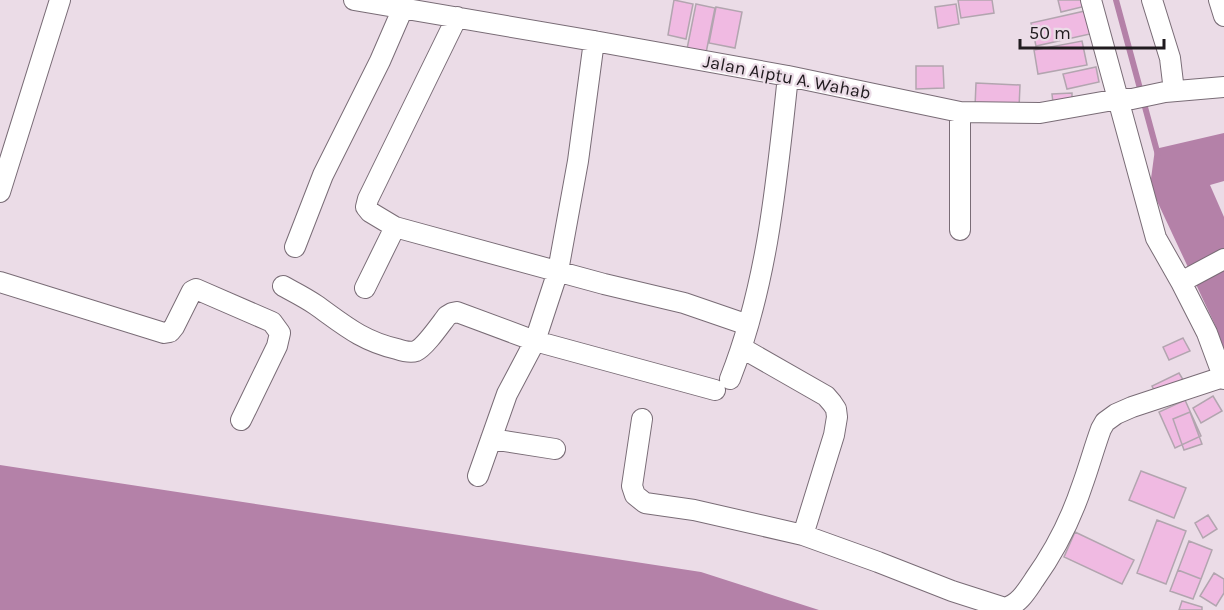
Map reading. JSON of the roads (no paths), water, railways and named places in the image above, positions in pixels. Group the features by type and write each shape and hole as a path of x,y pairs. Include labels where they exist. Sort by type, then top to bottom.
{"street":[{"path":"0,192 60,0"},
{"name":"Jalan Aiptu A. Wahab","path":"354,0 788,76 960,112 1040,113 1170,91 1224,87"},
{"path":"642,419 632,486 635,495 645,503 693,510 803,535 952,591 1005,608 1023,596 1046,564 1070,518 1105,422 1132,407 1224,378 1186,280 1156,238 1126,99 1091,0"},
{"path":"1152,0 1170,58 1170,91"},
{"path":"1219,0 1224,16"},
{"path":"295,247 323,175 380,61 403,8"},
{"path":"457,17 368,199 366,207 369,212 395,227 604,284 684,303 748,325"},
{"path":"478,476 507,394 534,341 558,271 578,161 594,41"},
{"path":"283,286 314,303 348,329 366,339 404,351 415,351 422,347 447,316 457,312 534,341 723,384 742,348 765,256 776,188 788,76"},
{"path":"960,112 960,230"},
{"path":"365,288 395,227"},
{"path":"1186,280 1224,259"},
{"path":"0,282 164,333 170,332 174,327 192,291 196,289 272,322 280,333 277,346 241,420"},
{"path":"742,348 826,396 836,410 834,435 803,535"},
{"path":"491,439 555,449"}],"waterway":[{"path":"1116,0 1158,155"}]}
